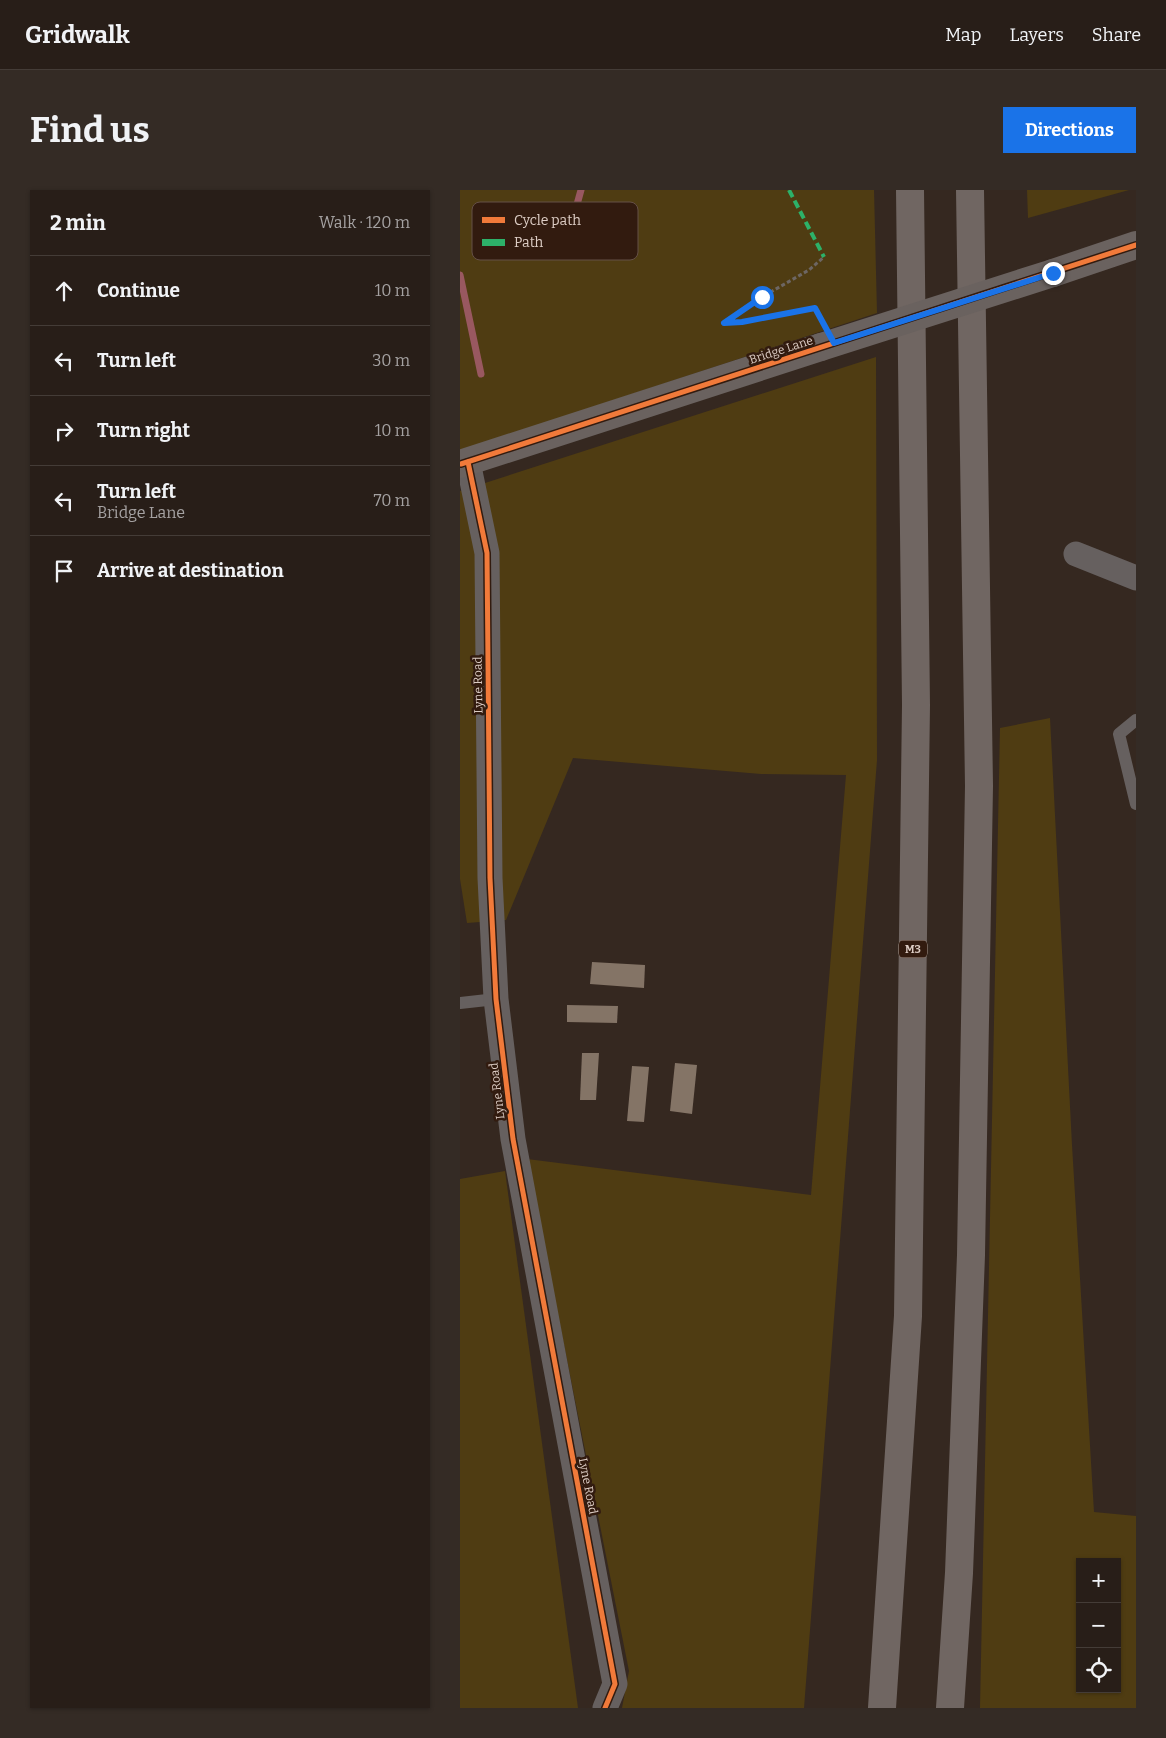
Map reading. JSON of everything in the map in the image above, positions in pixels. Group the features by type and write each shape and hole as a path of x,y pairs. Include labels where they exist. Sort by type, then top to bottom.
{"highway":[{"name":"M3","path":"882,1708 908,1316 916,705 910,190"},
{"path":"950,1708 959,1573 971,1255 979,786 970,190"}],"street":[{"name":"Bridge Lane","path":"464,463 1136,245"},
{"name":"Lyne Road","path":"464,463 487,553 490,878 496,999 513,1139 615,1684 605,1708"},
{"path":"1076,554 1136,578"}],"lane":[{"path":"1136,720 1119,734 1136,803"},
{"path":"460,1004 496,999"}],"path":[{"path":"824,257 809,270 762,297 724,323 742,322 815,308 827,345"}],"shaded area":[{"path":"460,190 874,190 877,313 460,451"},
{"path":"1027,190 1129,190 1028,218"},
{"path":"876,357 877,760 804,1708 622,1708 629,1671 527,1159 811,1195 846,775 761,774 573,758 506,920 467,923 460,879 460,491"},
{"path":"1050,718 1072,1145 1094,1512 1136,1516 1136,1708 980,1708 1000,728"},
{"path":"505,1171 578,1708 460,1708 460,1179"}],"building":[{"path":"592,962 645,965 644,988 590,984"},
{"path":"567,1005 618,1006 617,1023 567,1022"},
{"path":"582,1053 599,1053 596,1100 580,1100"},
{"path":"675,1063 697,1065 692,1114 670,1111"},
{"path":"632,1066 649,1067 644,1122 627,1121"}],"waterway":[{"path":"578,202 581,190"},
{"path":"460,275 481,374"}],"marked path":[{"path":"789,190 824,257"}],"cycle path":[{"path":"461,464 1136,245"},
{"path":"468,462 487,553 490,878 496,999 513,1139 615,1684 605,1708"}],"route":[{"path":"762,297 724,323 742,322 815,308 834,343 1053,273"}]}
